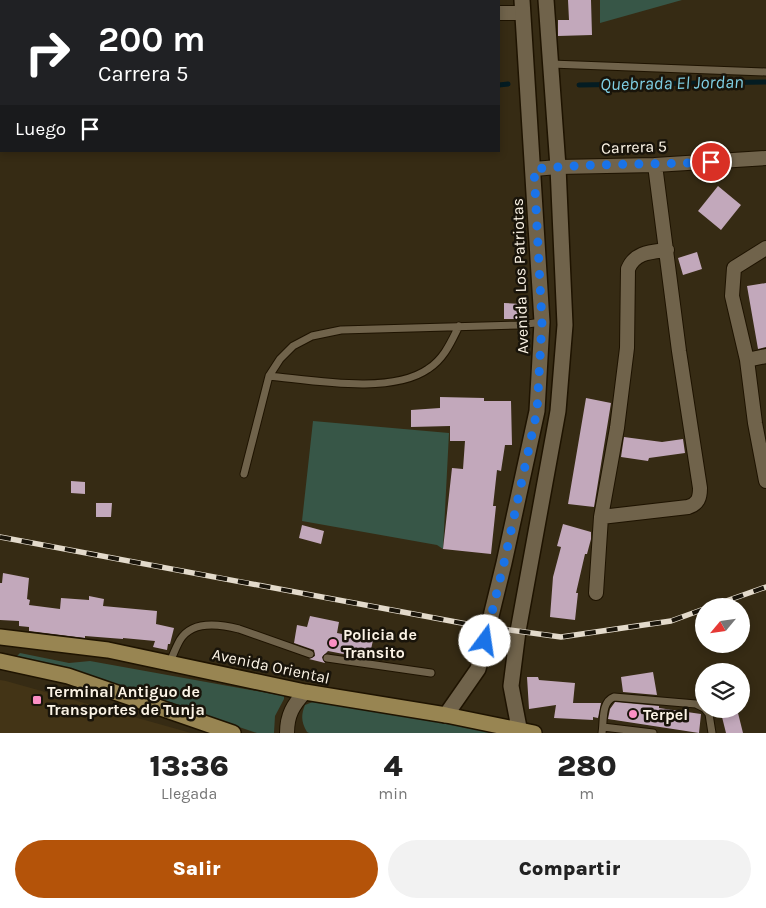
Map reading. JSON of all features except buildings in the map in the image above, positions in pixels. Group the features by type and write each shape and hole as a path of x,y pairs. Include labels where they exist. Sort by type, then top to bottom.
{"main road":[{"path":"520,731 512,686 516,649 558,411 565,326 558,167 546,0"},
{"name":"Avenida Los Patriotas","path":"446,715 478,669 504,563 537,411 542,322 523,6"},
{"path":"524,38 549,38"},
{"path":"4,638 1,661 68,676 233,733"},
{"name":"Avenida Oriental","path":"4,638 108,650 305,692 446,715 534,733"}],"street":[{"path":"500,13 523,6"},
{"name":"Carrera 5","path":"534,169 655,165 766,158"},
{"path":"601,517 693,505 700,496 655,165"},
{"path":"766,248 734,268 732,296 760,422 766,481"},
{"path":"596,593 601,517 617,428 627,348 628,269 631,262 638,256 667,250"},
{"path":"747,360 766,356"},
{"path":"286,733 288,717 294,703 305,692"}],"lane":[{"path":"551,64 766,72"},
{"path":"244,474 269,376 280,359 293,346 312,336 341,330 520,325 542,322"},
{"path":"269,376 359,384 389,382 415,376 430,368 440,358 449,347 459,326"},
{"path":"170,662 183,636 192,629 207,625 239,628 310,654"},
{"path":"327,658 431,673"},
{"path":"653,733 603,730 605,705 608,700 614,697 695,704"},
{"path":"710,718 712,733"}],"shaded area":[{"name":"Terminal Antiguo de Transportes de Tunja","path":"0,680 6,681 191,733 0,733"}],"green space":[{"path":"600,0 682,0 600,23"},
{"path":"313,421 449,433 443,549 437,545 302,521"},
{"path":"20,653 69,663 90,661 284,696 284,699 275,716 274,733 257,733 68,669 17,656"},
{"path":"315,701 508,733 309,733 302,718 303,712 305,705"}],"waterway":[{"name":"Quebrada El Jordan","path":"579,85 766,82"},
{"name":"Quebrada El Jordan","path":"500,85 508,84"}],"railway":[{"path":"0,537 467,624 561,637 671,621 695,612"},
{"path":"735,598 766,587"}],"place":[{"name":"Policia de Transito","path":"333,643"},
{"name":"Terminal Antiguo de Transportes de Tunja","path":"37,700"},
{"name":"Terpel","path":"633,714"}],"route":[{"path":"485,641 537,411 542,322 534,169 711,162"}]}
